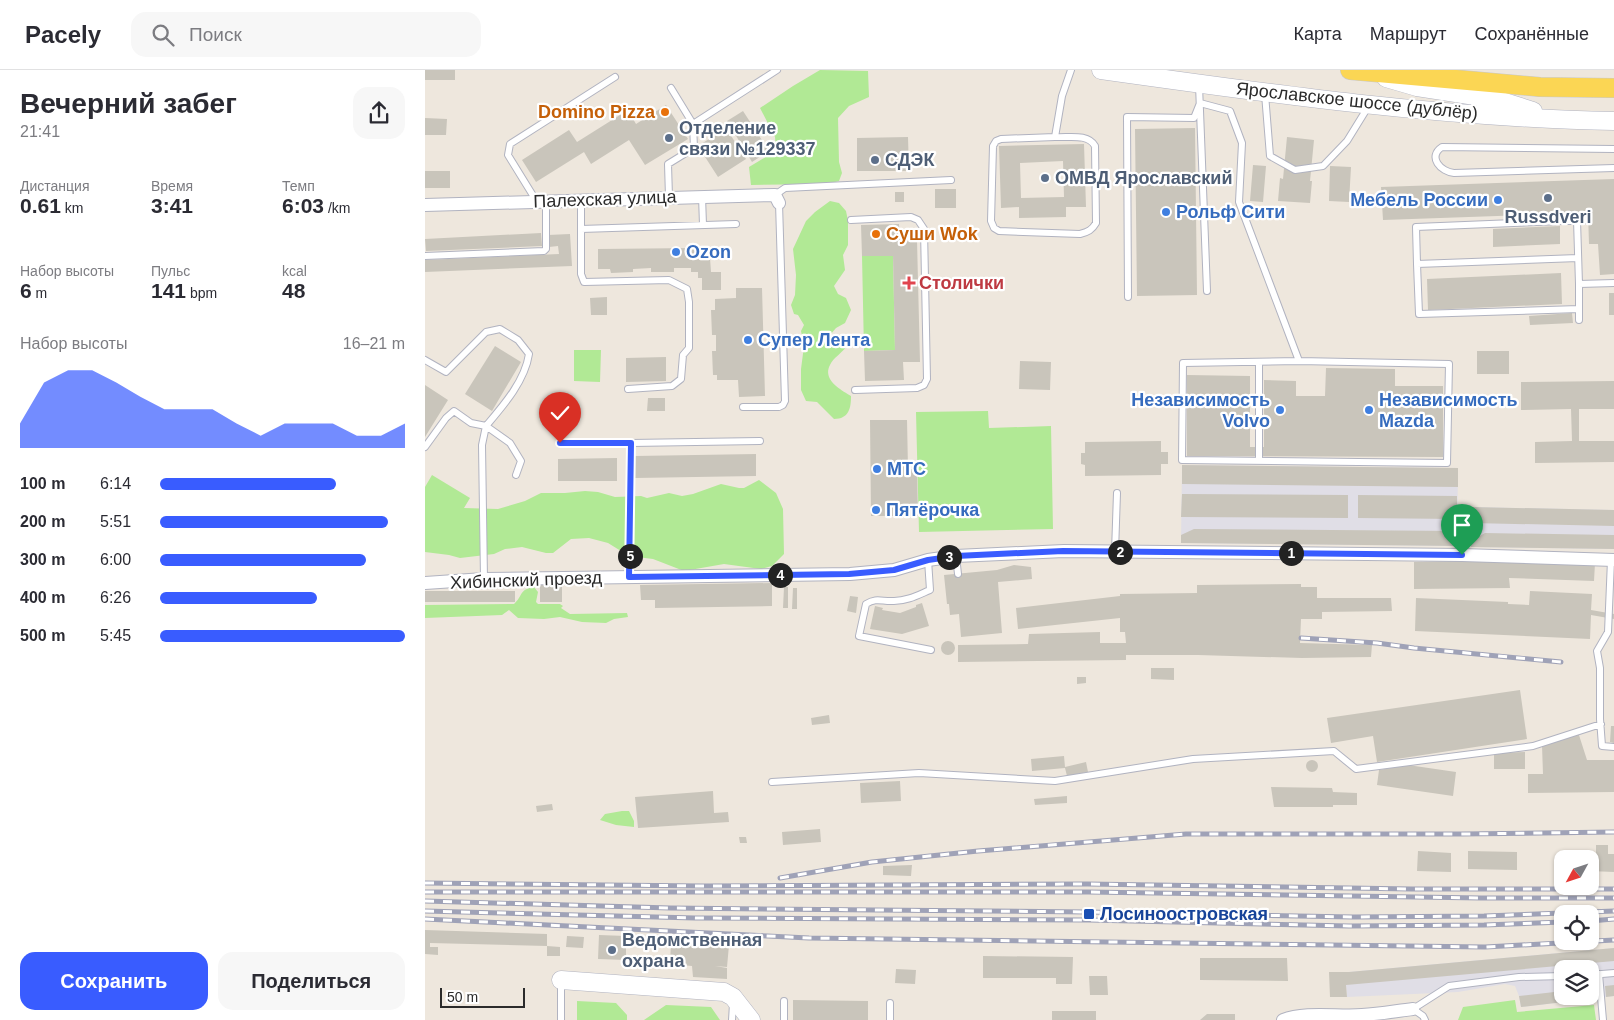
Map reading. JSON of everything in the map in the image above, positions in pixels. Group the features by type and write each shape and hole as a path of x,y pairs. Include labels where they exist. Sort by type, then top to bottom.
{"main road":[{"path":"1357,71 1540,87 1614,88"}],"street":[{"name":"Ярославское шоссе (дублёр)","path":"1101,70 1369,105 1562,120 1614,121"},
{"path":"1357,71 1417,87 1495,99 1562,120"},
{"name":"Палехская улица","path":"425,205 702,196 777,199"},
{"name":"Хибинский проезд","path":"425,583 484,579 849,574 894,570 928,560 956,556 1063,551 1462,555 1613,560"},
{"path":"561,980 724,992 733,997 751,1020"},
{"path":"1283,1020 1289,1018 1362,1015 1413,1009"}],"lane":[{"path":"693,124 777,70"},
{"path":"1055,137 1062,96 1071,70"},
{"path":"425,256 543,251 546,249 541,202 507,156 510,144 615,78"},
{"path":"1199,84 1207,291"},
{"path":"669,197 668,164 694,148 693,124 671,88"},
{"path":"1265,92 1269,156 1295,170 1323,166 1347,141 1369,105"},
{"path":"1128,297 1127,117 1194,118 1200,103"},
{"path":"1200,103 1231,111 1241,143 1239,202 1299,361"},
{"path":"1055,137 1087,138 1092,140 1095,146 1096,223 1093,228 1088,232 1080,234 999,231 994,228 991,221 993,146 996,141 1001,139 1055,137"},
{"path":"1614,149 1442,147 1436,153 1435,158 1439,166 1449,173 1614,168"},
{"path":"743,407 779,407 785,401 777,199 785,188 951,180"},
{"path":"702,196 703,225"},
{"path":"581,200 581,274 585,282 669,280 687,289 689,302 689,348 683,355 681,378 672,386 628,388"},
{"path":"851,220 911,217 918,220 924,228 927,379 924,385 917,388 855,390"},
{"path":"1577,220 1579,320"},
{"path":"1579,309 1419,314 1416,227 1588,220"},
{"path":"581,229 736,224"},
{"path":"1417,264 1578,258"},
{"path":"1579,284 1614,283"},
{"path":"425,360 446,372 486,332 500,329 518,340 529,354 513,390 486,426 482,445 484,579"},
{"path":"1259,362 1259,460"},
{"path":"1259,362 1449,364 1447,464 1181,460 1183,363 1259,362"},
{"path":"425,447 446,418 454,411 471,423 486,426 510,443 521,461 515,475"},
{"path":"560,443 759,441"},
{"path":"629,577 631,443"},
{"path":"1115,552 1117,492"},
{"path":"956,556 959,574"},
{"path":"928,560 930,590 909,599 894,601 873,600 866,604 859,636 931,650"},
{"path":"1613,560 1608,632 1597,651 1600,668 1602,746 1614,747"},
{"path":"772,782 919,773 1055,781 1193,759 1334,751 1356,769 1533,746 1601,724"},
{"path":"1603,1020 1599,974 1614,973"},
{"path":"1425,1020 1423,1016 1413,1009 1449,986 1519,978 1554,976"},
{"path":"561,980 561,1020"},
{"path":"732,1020 733,997"},
{"path":"783,1020 784,1001"},
{"path":"890,1020 891,1003"}],"shaded area":[{"path":"1182,465 1458,468 1457,546 1181,543"},
{"path":"1472,507 1614,510 1614,549 1471,547"},
{"path":"1614,948 1614,996 1599,998 1599,960 1554,960 1554,1003 1521,1007 1515,986 1505,984 1458,992 1347,997 1346,985 1349,972"}],"green space":[{"path":"820,70 868,71 869,97 849,106 838,118 839,162 842,173 839,181 827,184 751,185 749,167 776,151 775,137 760,108"},
{"path":"830,201 839,203 846,211 848,221 848,245 843,255 845,270 834,286 838,294 846,298 851,310 845,323 836,328 830,335 834,341 845,342 846,347 831,362 828,370 830,380 851,396 848,412 839,419 834,419 817,402 806,401 801,390 804,346 801,331 804,325 798,315 794,314 791,305 795,295 796,275 793,249 806,221"},
{"path":"862,256 893,256 895,350 864,351"},
{"path":"574,350 601,350 600,382 574,381"},
{"path":"988,411 989,428 1051,426 1053,529 919,532 916,412"},
{"path":"432,475 470,498 464,508 498,509 525,501 541,493 585,491 598,492 615,497 641,496 647,498 669,493 682,496 721,484 744,488 759,480 776,493 783,509 784,554 772,566 761,569 724,564 684,571 653,559 629,556 608,543 589,538 571,539 553,553 522,547 505,549 494,554 460,558 425,552 425,487"},
{"path":"534,587 538,592 536,602 538,604 560,604 563,606 561,608 570,614 627,613 628,617 614,619 606,623 582,622 560,617 544,619 518,618 509,610 502,615 425,618 425,605 514,604 523,591"},
{"path":"629,811 634,821 634,827 616,825 600,820 605,814"},
{"path":"1515,1000 1517,1012 1594,1005 1596,1020 1458,1020 1463,1007"},
{"path":"577,1001 616,1003 627,1015 627,1020 577,1020"},
{"path":"666,1005 711,1007 720,1020 644,1020"}],"building":[{"path":"425,70 455,70 455,80 425,80"},
{"path":"666,105 688,139 645,165 629,140 591,164 584,152 536,182 522,160 569,130 577,142 628,110 636,124"},
{"path":"743,111 769,151 752,162 727,121"},
{"path":"425,118 447,119 446,135 425,135"},
{"path":"726,128 746,159 718,177 698,146"},
{"name":"Рольф Сити","path":"1195,128 1197,295 1137,296 1135,129"},
{"path":"908,137 909,171 857,171 857,138"},
{"path":"1287,137 1314,140 1310,203 1278,201 1280,178 1283,179"},
{"path":"1084,144 1086,207 1066,207 1066,217 1019,218 1019,207 1001,208 999,146","holes":["1063,161 1064,197 1021,198 1020,163"]},
{"path":"1253,165 1266,166 1263,202 1250,201"},
{"path":"1330,166 1351,167 1349,202 1329,201"},
{"path":"425,171 450,171 450,188 425,188"},
{"name":"Мебель России","path":"1614,179 1614,274 1600,275 1598,244 1589,244 1588,213 1383,220 1381,187"},
{"path":"935,189 956,189 956,208 935,208"},
{"path":"895,192 904,192 904,202 895,202"},
{"path":"899,224 900,241 917,240 920,362 903,362 904,380 865,381 864,351 895,350 893,256 862,256 861,225"},
{"path":"1560,226 1560,244 1493,247 1493,229"},
{"path":"541,233 542,246 426,251 425,239"},
{"path":"570,234 572,266 425,272 425,260 559,254 558,246 549,247 548,235"},
{"path":"697,248 697,259 710,258 711,272 721,272 721,290 702,290 702,278 698,278 698,272 691,272 691,268 674,268 674,272 651,272 651,268 633,269 633,272 611,273 610,269 598,269 598,249"},
{"path":"1561,273 1562,304 1428,310 1427,279"},
{"name":"Супер Лента","path":"736,288 762,288 765,396 739,397 738,380 717,380 717,375 713,375 712,351 716,351 716,335 712,335 711,310 715,310 715,299 736,298"},
{"path":"1609,293 1614,293 1614,315 1609,315"},
{"path":"607,297 607,315 591,315 590,298"},
{"path":"1572,313 1573,323 1530,325 1529,316"},
{"path":"495,346 521,362 492,411 465,394"},
{"path":"1477,351 1509,351 1509,374 1477,374"},
{"path":"666,357 666,381 626,382 626,358"},
{"path":"1020,361 1051,362 1050,390 1019,389"},
{"path":"1326,368 1395,369 1395,386 1443,386 1443,457 1187,456 1187,375 1250,376 1250,447 1264,447 1264,380 1296,381 1296,396 1325,396"},
{"path":"1614,381 1614,409 1579,409 1579,441 1614,441 1614,462 1535,463 1535,442 1572,441 1571,409 1521,410 1521,382"},
{"path":"425,385 448,400 425,437"},
{"path":"648,398 665,398 665,411 647,411"},
{"path":"870,420 907,420 908,469 917,469 918,516 871,516"},
{"path":"1161,441 1161,452 1168,452 1168,464 1161,464 1161,475 1085,476 1085,465 1081,464 1081,453 1085,453 1085,442"},
{"path":"756,454 756,476 635,478 635,456"},
{"path":"617,458 617,481 558,481 558,459"},
{"path":"1182,465 1458,468 1458,487 1182,484"},
{"path":"1182,494 1348,495 1348,518 1181,517"},
{"path":"1358,495 1457,496 1457,519 1358,518"},
{"path":"1472,507 1614,510 1614,526 1471,523"},
{"path":"1194,529 1457,531 1457,546 1181,543 1181,535"},
{"path":"1485,533 1614,535 1614,549 1471,547 1471,541"},
{"path":"1510,560 1595,563 1594,581 1509,578 1510,588 1414,589 1414,562"},
{"path":"1014,565 1031,567 1032,579 998,582 1002,633 961,637 959,614 950,615 944,575 997,570"},
{"path":"540,583 562,583 562,602 540,602"},
{"path":"772,583 772,606 655,608 655,600 641,600 640,585"},
{"path":"1301,584 1301,587 1317,587 1317,598 1391,598 1392,611 1322,612 1322,619 1301,619 1300,643 1372,645 1371,657 1302,658 1126,655 1126,660 958,662 958,645 1028,644 1029,634 1100,632 1100,643 1126,643 1125,632 1120,632 1120,618 1018,629 1016,608 1120,596 1120,594 1197,593 1197,585"},
{"path":"784,587 788,587 788,608 783,608"},
{"path":"793,588 797,588 797,609 792,609"},
{"path":"425,591 515,591 515,602 425,602"},
{"path":"1530,591 1592,594 1591,610 1614,614 1614,619 1591,615 1590,639 1415,631 1416,598 1508,602 1508,604 1529,605"},
{"path":"850,596 858,597 856,613 847,611"},
{"path":"922,603 929,626 902,634 870,629 875,606 883,608 882,610 900,613"},
{"path":"948,641 953,643 955,648 953,653 948,655 943,653 941,648 943,643"},
{"path":"1151,668 1174,668 1174,680 1151,679"},
{"path":"1077,677 1086,677 1086,683 1077,684"},
{"path":"1520,690 1527,739 1377,762 1373,736 1331,743 1327,718"},
{"path":"829,715 830,723 812,725 811,718"},
{"path":"1611,726 1614,726 1614,743 1610,742"},
{"path":"1578,732 1587,760 1614,760 1614,792 1528,793 1528,774 1543,774 1542,745"},
{"path":"1525,752 1525,769 1494,769 1494,753"},
{"path":"1064,756 1065,767 1086,762 1088,772 1067,776 1065,768 1032,771 1031,759"},
{"path":"1314,760 1317,761 1317,771 1310,772 1307,771 1306,764 1307,761"},
{"path":"1408,765 1456,772 1453,796 1377,785 1379,770"},
{"path":"900,781 901,801 861,803 860,783"},
{"path":"1271,787 1332,788 1333,792 1357,793 1357,805 1274,807"},
{"path":"713,791 714,813 728,812 729,822 638,828 635,797"},
{"path":"1067,796 1067,803 1035,805 1034,799"},
{"path":"552,804 553,810 537,812 536,806"},
{"path":"820,829 821,842 783,845 782,832"},
{"path":"739,837 746,837 747,843 740,843"},
{"path":"1596,845 1608,845 1608,854 1614,854 1614,872 1599,871 1599,850 1596,850"},
{"path":"1418,851 1451,853 1451,872 1417,871"},
{"path":"1468,851 1517,852 1517,870 1468,869"},
{"path":"912,865 911,876 883,875 883,866"},
{"path":"425,930 547,934 547,946 430,943 430,947 438,947 438,955 425,954"},
{"path":"599,935 626,936 626,960 598,959"},
{"path":"567,936 584,937 583,948 566,947"},
{"path":"639,937 653,938 652,946 639,946"},
{"path":"671,942 729,945 727,967 715,966 727,968 727,979 693,977 692,966 670,964"},
{"path":"547,946 560,947 560,956 547,956"},
{"path":"1614,948 1614,961 1599,962 1599,960 1554,960 1554,966 1346,985 1347,997 1330,997 1329,972 1349,972"},
{"name":"Лосиноостровская","path":"983,956 1073,957 1072,984 1056,984 1056,978 983,978"},
{"name":"Лосиноостровская","path":"1200,958 1287,958 1288,981 1200,980"},
{"path":"896,969 916,970 915,984 895,983"},
{"path":"1089,976 1107,976 1108,995 1090,995"},
{"path":"1614,985 1614,996 1606,997 1605,986"},
{"path":"1554,992 1554,1003 1521,1007 1519,996"},
{"path":"793,1000 868,1001 868,1020 793,1020"},
{"path":"1052,1011 1096,1011 1096,1020 1052,1020"},
{"path":"1207,1014 1235,1014 1235,1020 1200,1020"}],"railway":[{"path":"1301,638 1377,643 1561,662"},
{"path":"780,878 872,862 978,851 1186,834 1614,832"},
{"path":"425,883 703,886 1087,884 1412,889 1614,889"},
{"path":"425,892 1088,892 1481,898 1614,898"},
{"path":"425,901 670,908 1089,912 1353,917 1484,916 1614,911"},
{"path":"425,911 695,918 1089,920 1349,926 1554,922"},
{"path":"425,919 809,938 1485,947 1614,940"},
{"path":"1599,920 1614,919"}],"place":[{"name":"Domino Pizza","path":"665,112"},
{"name":"Отделение связи №129337","path":"669,138"},
{"name":"СДЭК","path":"875,160"},
{"name":"ОМВД Ярославский","path":"1045,178"},
{"name":"Russdveri","path":"1548,198"},
{"name":"Мебель России","path":"1498,200"},
{"name":"Рольф Сити","path":"1166,212"},
{"name":"Суши Wok","path":"876,234"},
{"name":"Ozon","path":"676,252"},
{"name":"Столички","path":"909,283"},
{"name":"Супер Лента","path":"748,340"},
{"name":"Независимость Volvo","path":"1280,410"},
{"name":"Независимость Mazda","path":"1369,410"},
{"name":"МТС","path":"877,469"},
{"name":"Пятёрочка","path":"876,510"},
{"name":"Лосиноостровская","path":"1089,914"},
{"name":"Ведомственная охрана","path":"612,950"}],"route":[{"path":"560,443 631,443 629,577 849,574 894,570 928,560 956,556 1063,551 1462,555"}]}
